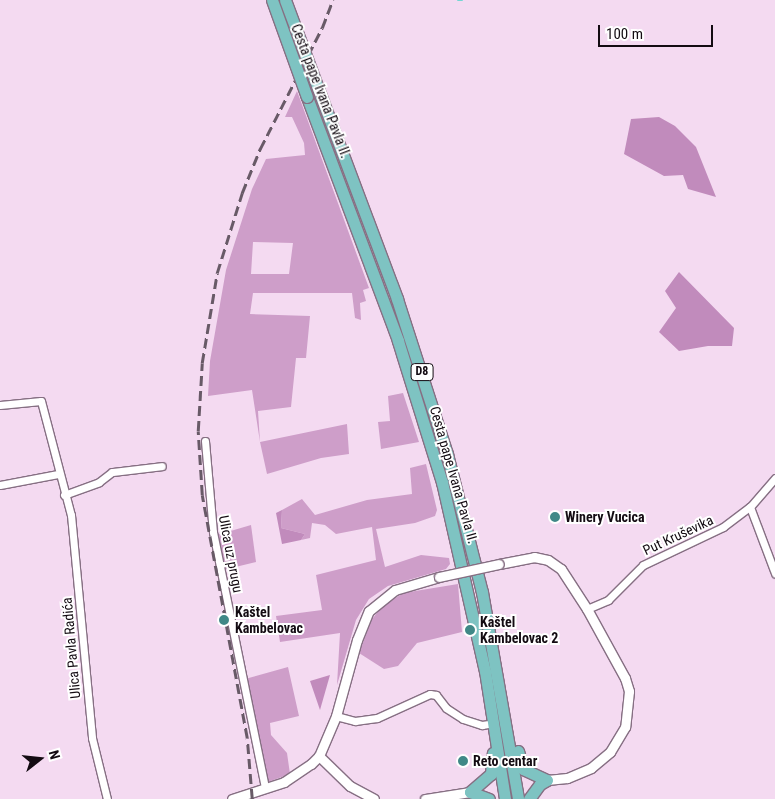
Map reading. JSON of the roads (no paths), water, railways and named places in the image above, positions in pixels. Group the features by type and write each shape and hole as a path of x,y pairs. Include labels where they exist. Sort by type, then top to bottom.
{"main road":[{"name":"Cesta pape Ivana Pavla II.","path":"272,0 395,333 434,454 469,592 494,723 505,799"},
{"name":"Cesta pape Ivana Pavla II.","path":"285,0 397,299 447,454 482,592 508,731 518,799"},
{"path":"508,731 523,768 547,780"},
{"path":"489,799 470,792 491,774 497,742"},
{"path":"529,799 540,784 547,780"}],"street":[{"name":"Ulica Pavla Radića","path":"0,405 41,401 58,474 71,515 92,738 107,799"},
{"name":"Ulica uz prugu","path":"205,441 213,532 262,792"},
{"path":"64,495 99,482 112,472 162,466"},
{"path":"0,485 58,474"},
{"name":"Put Kruševika","path":"587,609 608,600 643,565 723,527 750,507 775,478"},
{"path":"750,507 775,573"},
{"path":"232,799 262,792 295,776 319,756 336,716 357,640 369,611 395,590 440,577 534,557 548,560 561,569 587,609 625,678 629,691 625,727 610,752 591,768 566,778 547,780"},
{"path":"336,716 355,721 377,718 430,694 436,695 446,708 463,719 482,724 494,723"},
{"path":"319,756 350,786 374,799"},
{"path":"425,799 470,792"}],"railway":[{"path":"252,799 247,738 202,495 198,431 202,363 217,273 242,193 260,149 322,28 333,0"}],"place":[{"name":"Winery Vucica","path":"555,517"},
{"name":"Kaštel Kambelovac","path":"224,620"},
{"name":"Kaštel Kambelovac 2","path":"470,630"},
{"name":"Reto centar","path":"463,761"}]}
